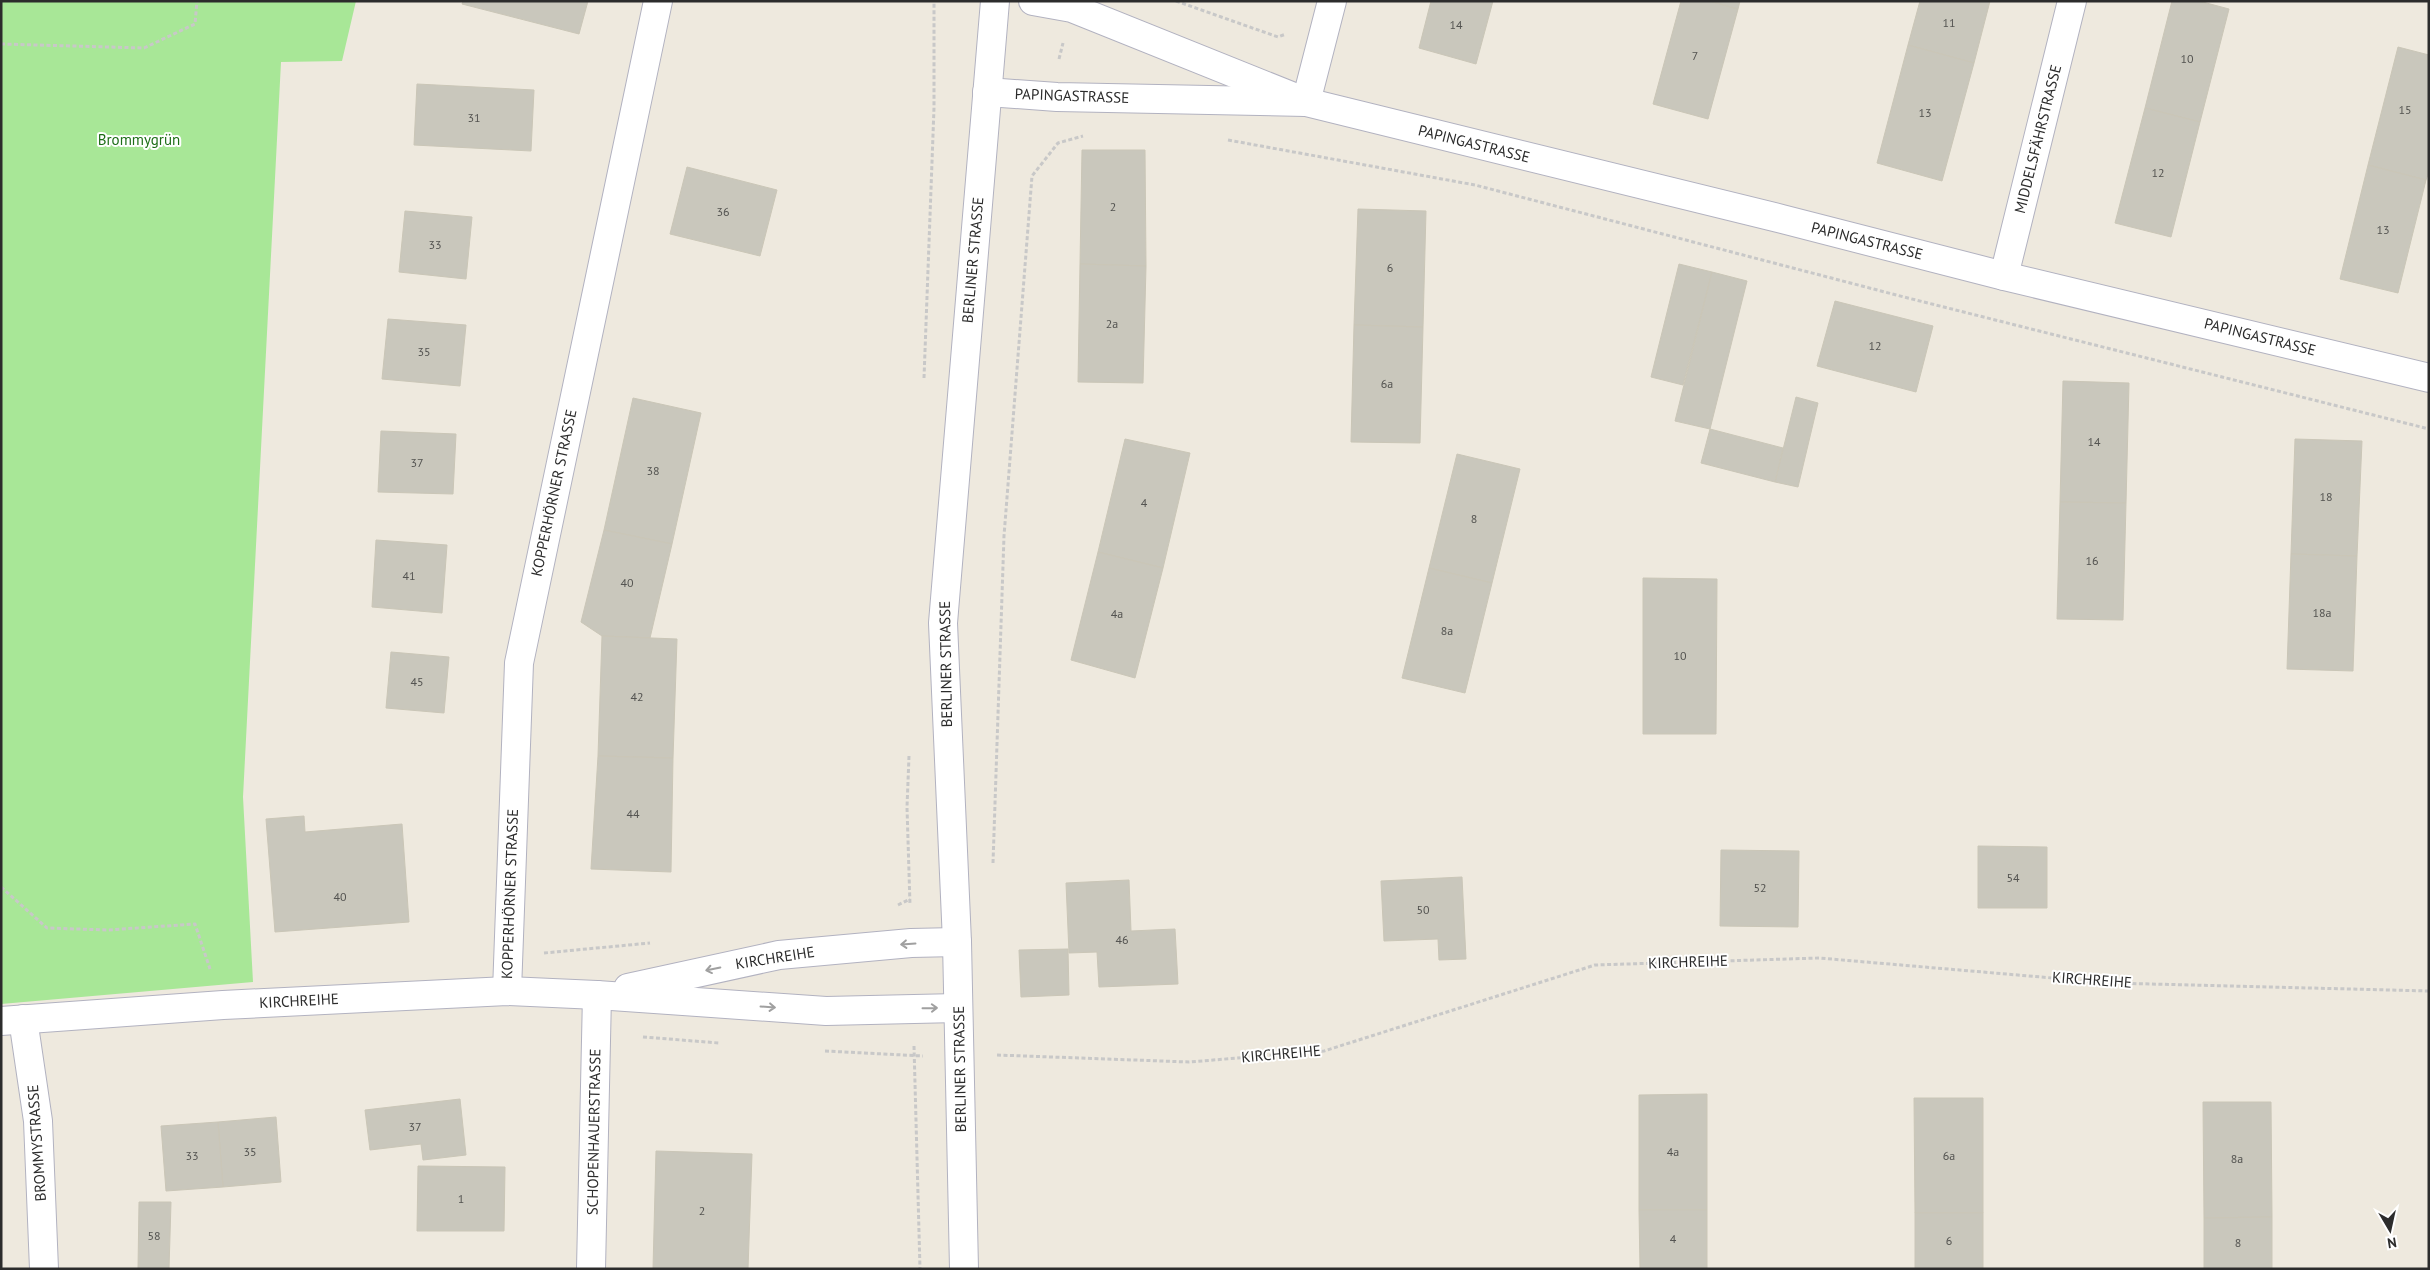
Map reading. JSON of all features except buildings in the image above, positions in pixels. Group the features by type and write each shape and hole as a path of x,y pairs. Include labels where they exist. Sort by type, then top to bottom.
{"street":[{"name":"KOPPERHÖRNER STRASSE","path":"507,991 519,662 658,1"},
{"name":"BERLINER STRASSE","path":"964,1269 957,942 943,623 995,1"},
{"name":"PAPINGASTRASSE","path":"1033,1 1072,8 1306,102 1782,219 2004,276 2429,378"},
{"path":"1306,102 1332,1"},
{"name":"MIDDELSFÄHRSTRASSE","path":"2004,276 2072,1"},
{"name":"PAPINGASTRASSE","path":"987,92 1057,97 1306,102"},
{"name":"KIRCHREIHE","path":"597,995 779,955 957,942"},
{"name":"KIRCHREIHE","path":"12,1020 223,1005 507,991 826,1010 958,1008"},
{"name":"SCHOPENHAUERSTRASSE","path":"591,1269 597,995"},
{"name":"BROMMYSTRASSE","path":"12,1020 38,1121 44,1269"}],"path":[{"path":"1,44 144,48 195,24 197,1"},
{"path":"1176,1 1278,37 1287,33"},
{"path":"993,872 1004,536 1032,176 1058,143 1087,135"},
{"path":"1222,139 1475,185 1904,297 2429,428"},
{"path":"1,887 47,928 108,930 195,924 223,1005"},
{"name":"KIRCHREIHE","path":"960,1054 1189,1062 1324,1051 1594,965 1819,958 2111,982 2429,990"}],"green space":[{"name":"Brommygrün","path":"1,1 356,1 342,61 281,62 243,797 253,982 1,1004"}]}
